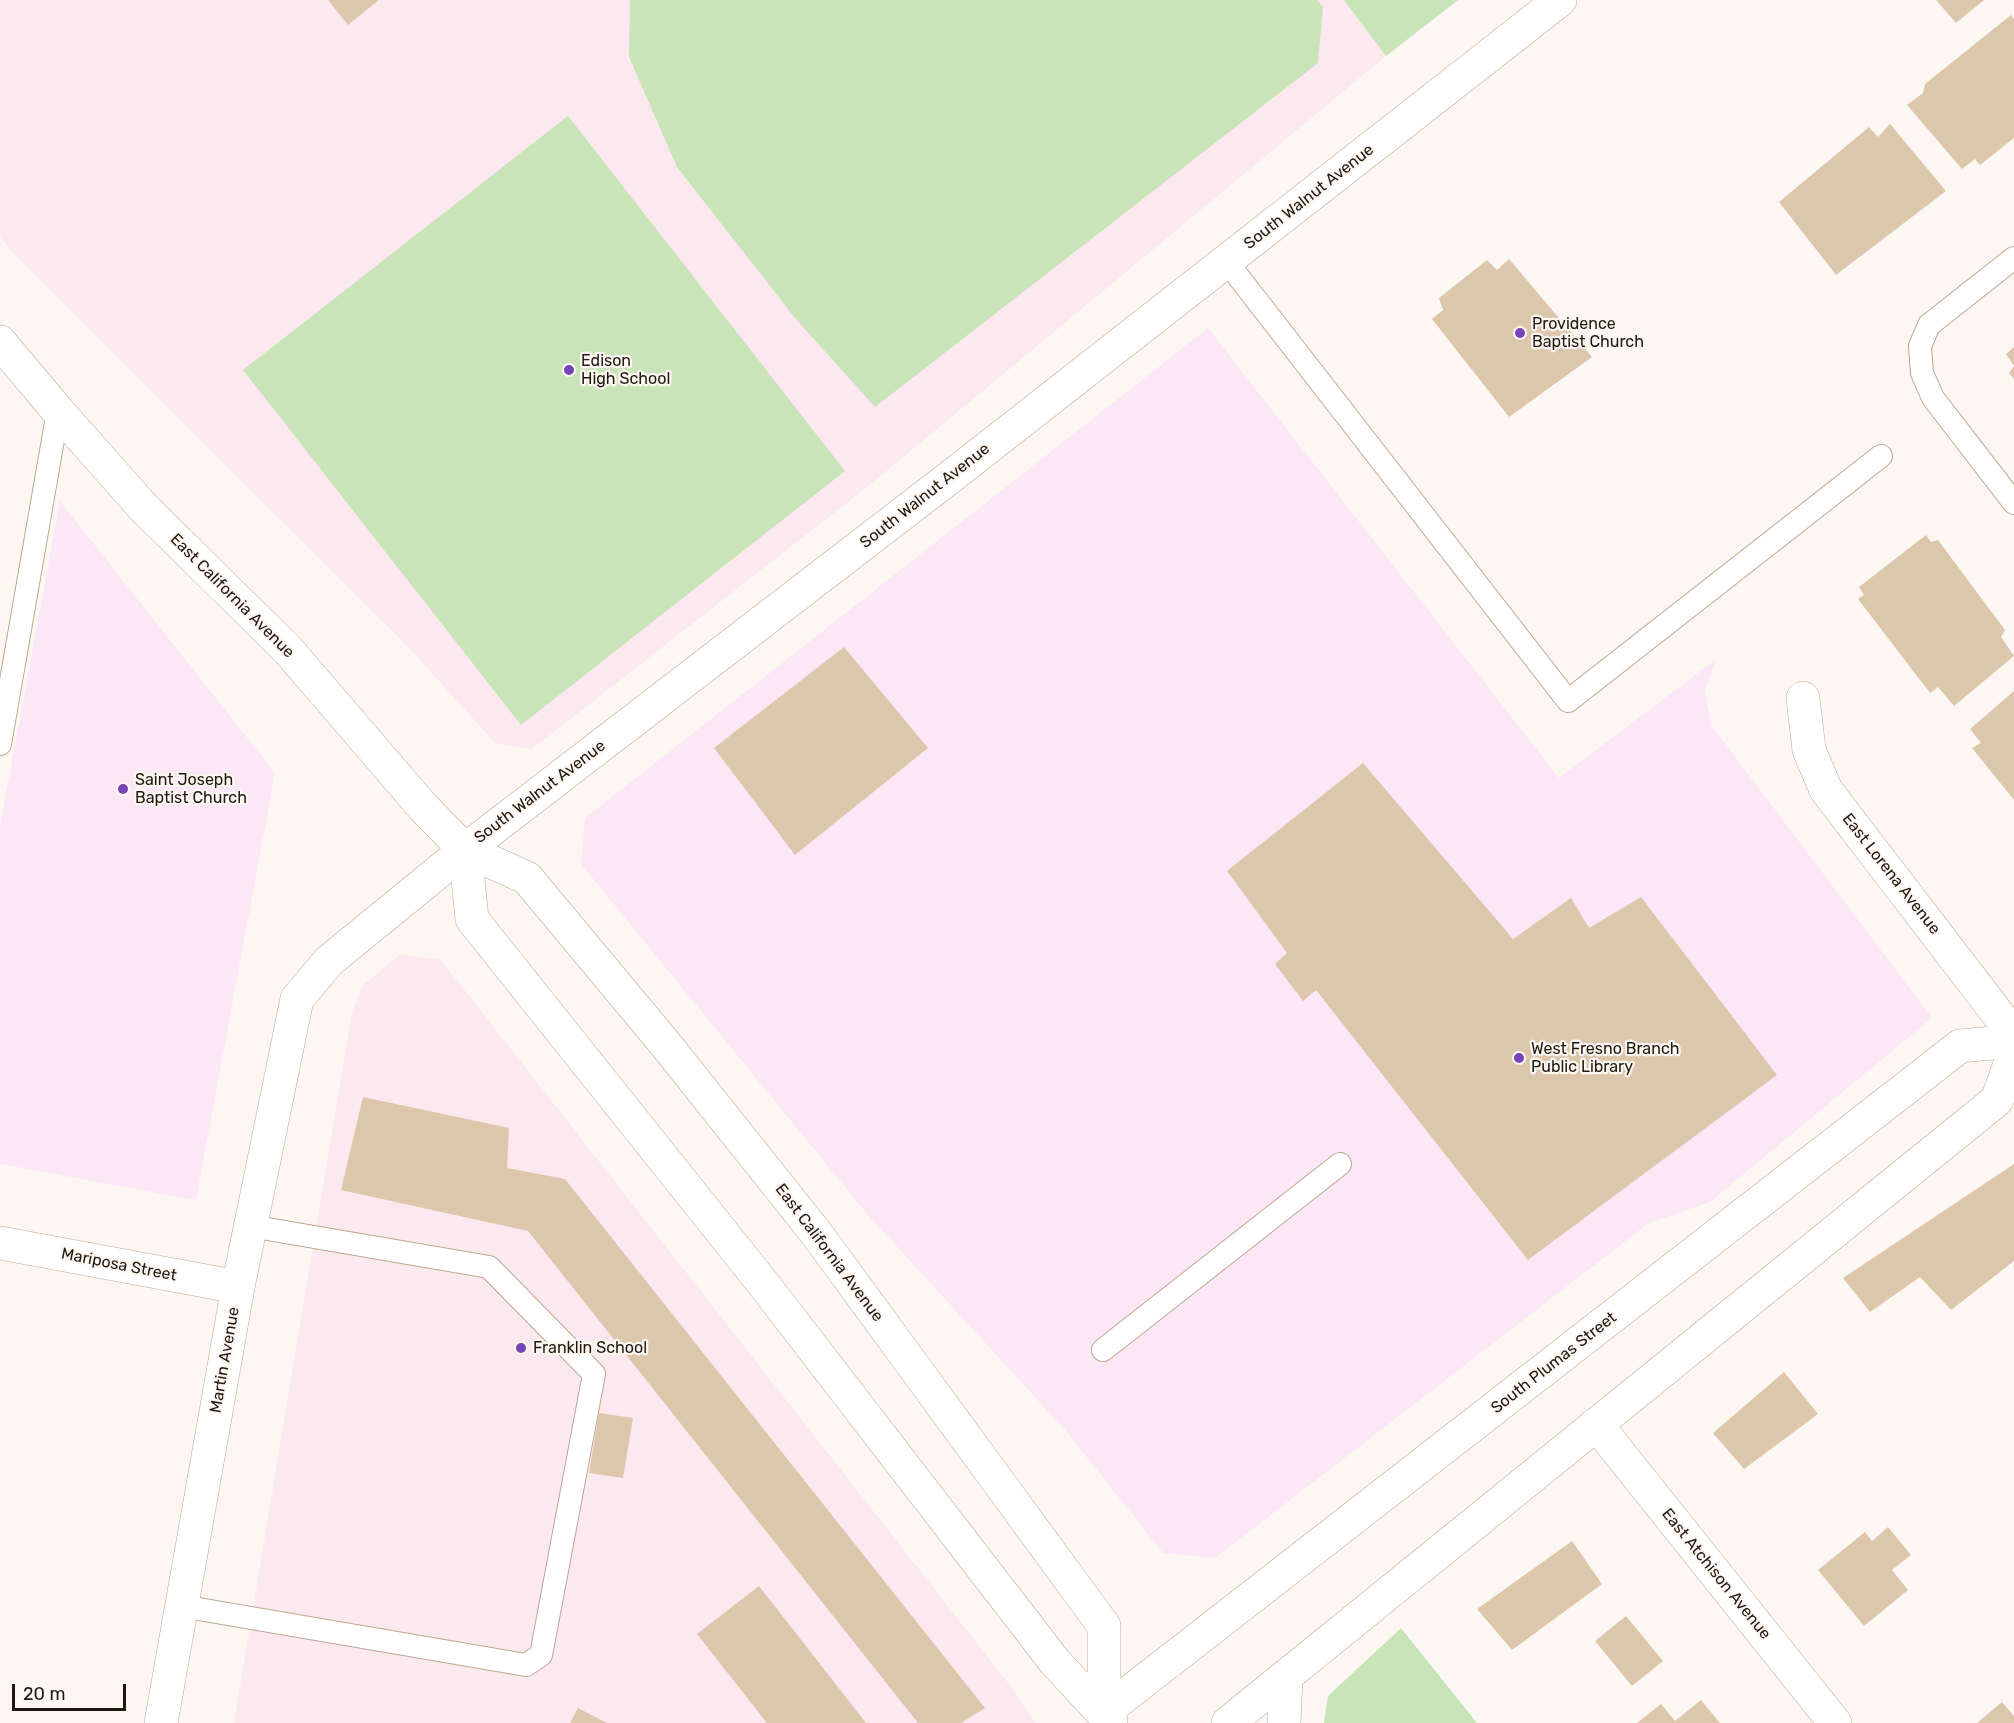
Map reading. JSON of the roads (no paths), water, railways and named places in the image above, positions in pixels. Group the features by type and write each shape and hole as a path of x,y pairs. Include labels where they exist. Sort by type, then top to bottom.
{"street":[{"name":"South Walnut Avenue","path":"297,999 328,961 465,850 949,478 1560,0"},
{"name":"East California Avenue","path":"0,342 57,411 143,507 288,650 423,807 465,850 527,878 667,1046 816,1233 1104,1626 1100,1720"},
{"name":"East Lorena Avenue","path":"1803,698 1809,750 1826,790 2014,1035"},
{"path":"465,850 472,918 765,1286 1100,1720"},
{"name":"Martin Avenue","path":"161,1723 238,1287 297,999"},
{"name":"South Plumas Street","path":"1100,1720 1960,1046 2014,1041"},
{"path":"1228,1723 1997,1101 2014,1053"},
{"name":"Mariposa Street","path":"0,1243 238,1287"},
{"name":"East Atchison Avenue","path":"1596,1424 1835,1723"},
{"path":"1284,1723 1286,1677"}],"lane":[{"path":"2014,258 1929,325 1920,346 1922,373 1933,398 2014,503"},
{"path":"1227,262 1568,701 1881,456"},
{"path":"0,744 57,411"},
{"path":"1103,1350 1340,1164"},
{"path":"181,1606 526,1665 541,1655 594,1374 489,1267 250,1226"}],"place":[{"name":"Providence Baptist Church","path":"1520,333"},
{"name":"Edison High School","path":"569,370"},
{"name":"Saint Joseph Baptist Church","path":"123,789"},
{"name":"West Fresno Branch Public Library","path":"1519,1058"},
{"name":"Franklin School","path":"521,1348"}]}
